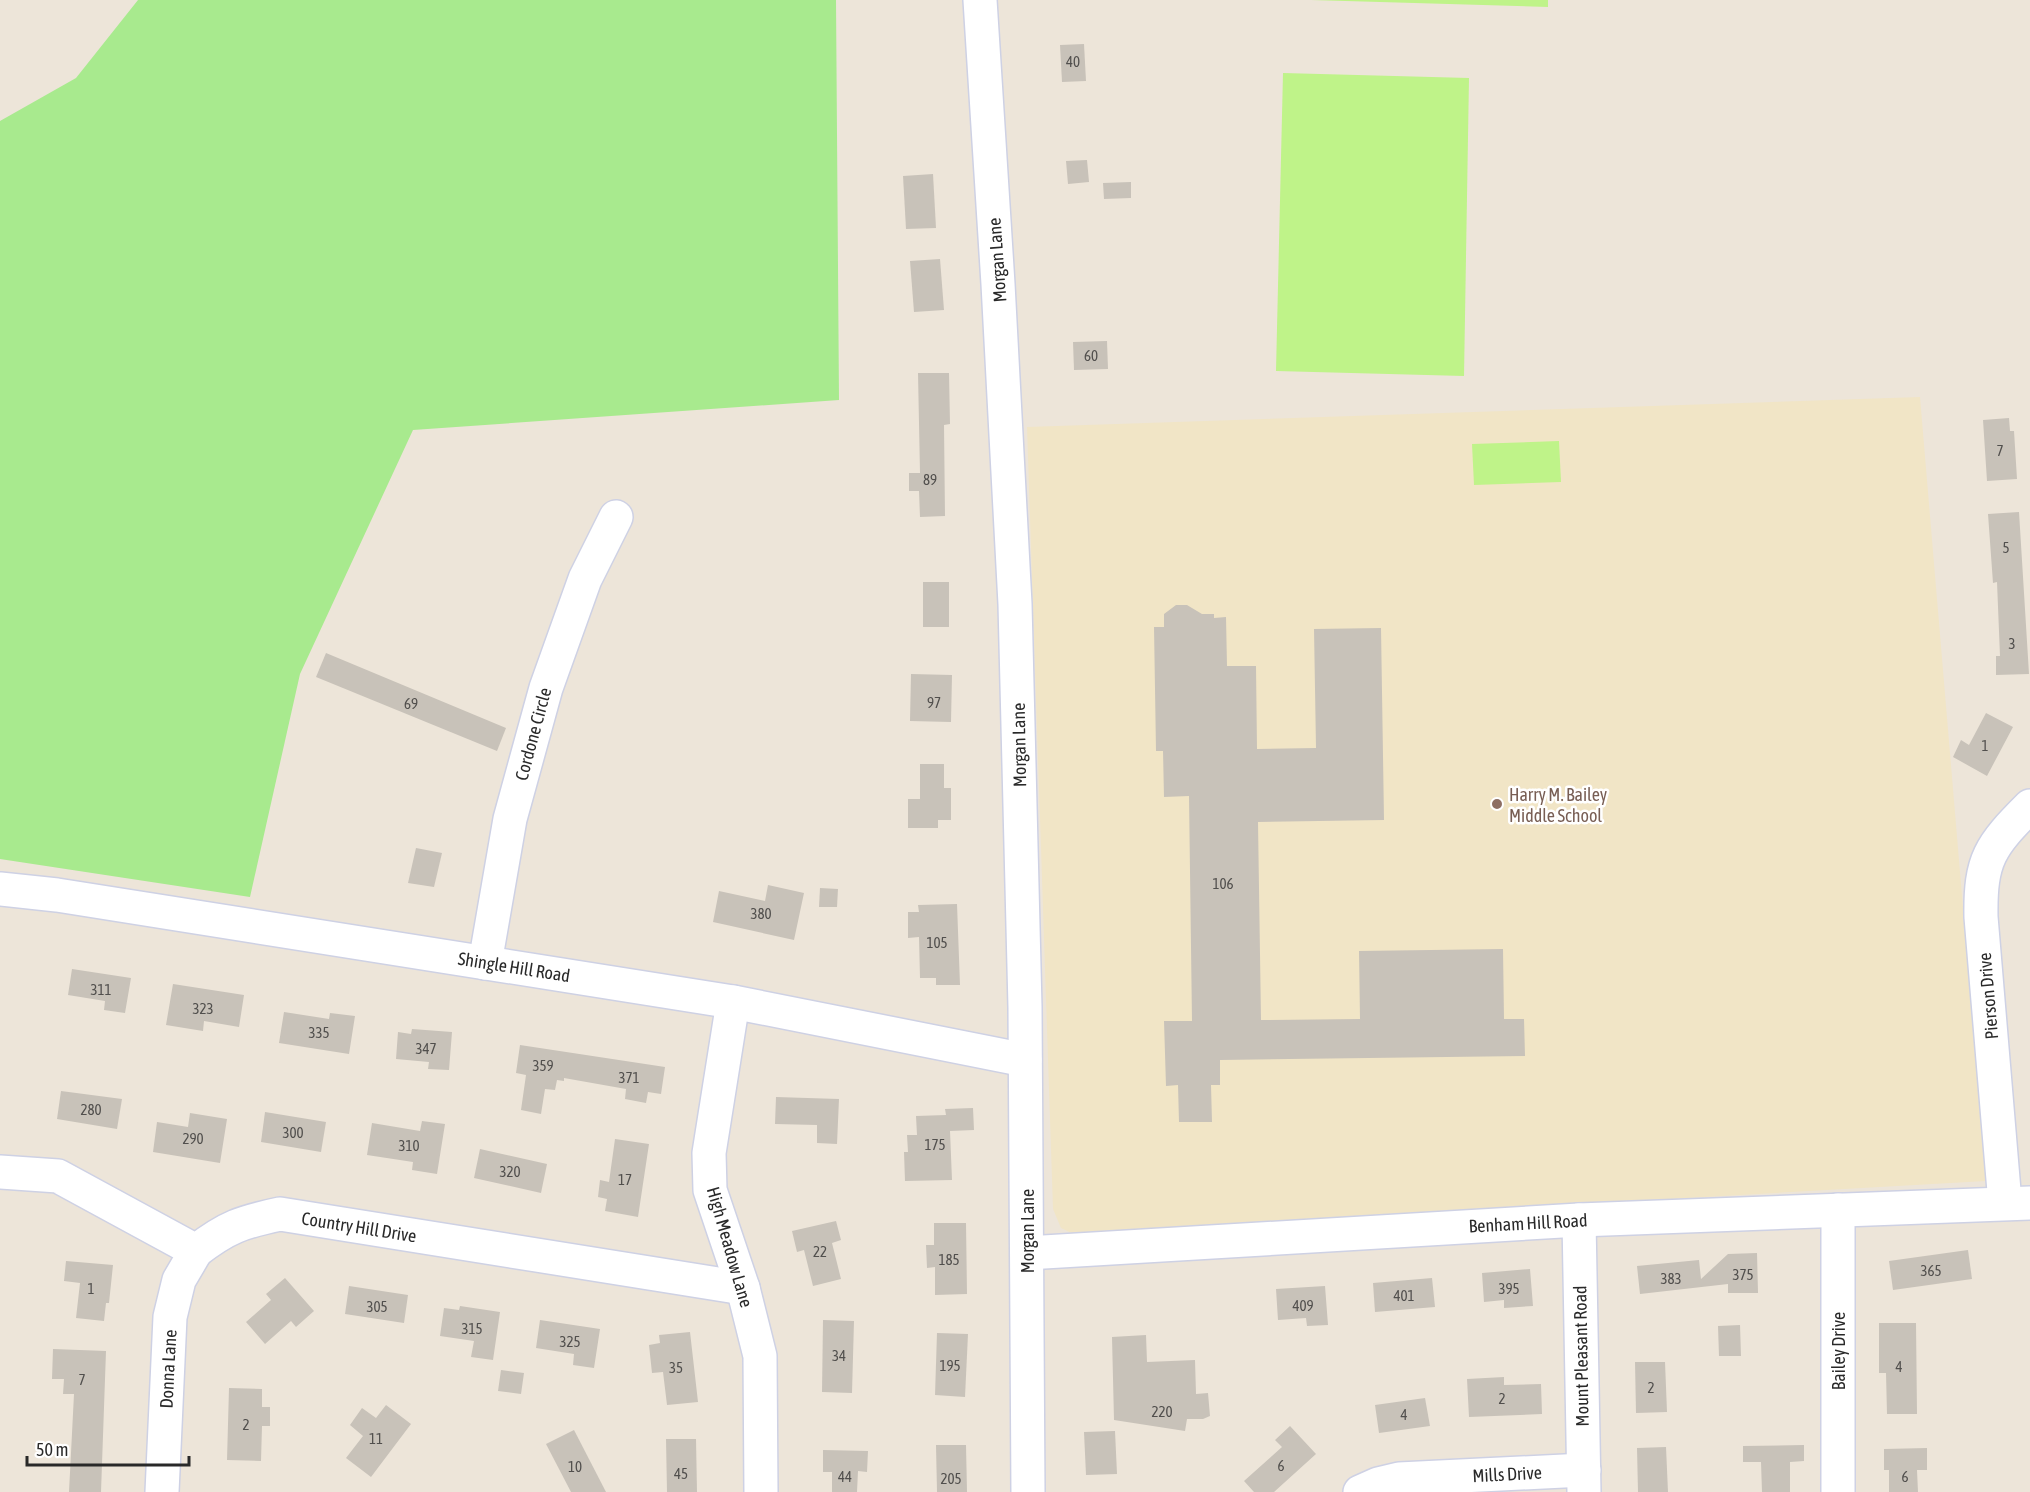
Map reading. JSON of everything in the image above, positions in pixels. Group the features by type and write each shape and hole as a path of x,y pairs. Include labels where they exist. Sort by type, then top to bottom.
{"street":[{"name":"Morgan Lane","path":"980,0 1015,604 1025,1060 1028,1492"},
{"name":"Cordone Circle","path":"485,963 510,819 546,688 585,579 616,517"},
{"name":"Pierson Drive","path":"2018,1203 1982,929 1981,891 1985,865 1995,845 2006,830 2030,806"},
{"name":"Shingle Hill Road","path":"0,889 57,895 734,1002 1025,1060"},
{"name":"High Meadow Lane","path":"734,1002 708,1153 710,1190 742,1288 760,1356 761,1492"},
{"path":"0,1172 58,1176 196,1251"},
{"name":"Benham Hill Road","path":"1027,1252 1579,1220 2018,1203"},
{"name":"Bailey Drive","path":"1838,1210 1838,1492"},
{"name":"Country Hill Drive","path":"196,1251 217,1235 243,1222 280,1214 742,1288"},
{"name":"Mount Pleasant Road","path":"1579,1220 1584,1481"},
{"name":"Donna Lane","path":"162,1492 170,1317 179,1280 196,1251"},
{"name":"Mills Drive","path":"1360,1492 1378,1484 1399,1479 1584,1481"}],"shaded area":[{"name":"Harry M. Bailey Middle School","path":"1920,397 1986,1181 1332,1218 1078,1236 1061,1228 1053,1209 1027,427"}],"green space":[{"path":"138,0 836,0 839,400 413,430 300,674 250,897 0,859 0,121 76,78"},
{"path":"1311,0 1548,0 1548,7"},
{"path":"1283,73 1469,78 1464,376 1276,371"},
{"path":"1559,441 1561,482 1474,485 1472,444"}],"building":[{"path":"1084,44 1086,81 1062,82 1060,45"},
{"path":"1087,160 1089,182 1068,184 1066,161"},
{"path":"933,174 936,228 906,229 903,176"},
{"path":"1131,182 1131,198 1104,199 1103,183"},
{"path":"940,259 944,310 914,312 910,261"},
{"path":"1107,341 1108,369 1074,370 1073,342"},
{"path":"918,373 949,373 950,424 944,425 945,516 920,517 919,491 909,491 909,473 920,473"},
{"path":"2009,418 2010,431 2014,431 2017,479 1987,481 1983,420"},
{"path":"2019,512 2029,674 1996,675 1996,656 2000,656 1997,582 1993,583 1988,514"},
{"path":"923,582 949,582 949,627 923,627"},
{"path":"1176,605 1187,605 1202,614 1214,614 1214,618 1226,617 1227,666 1256,666 1257,749 1316,748 1314,629 1381,628 1384,820 1258,822 1261,1020 1360,1019 1359,951 1503,949 1504,1019 1524,1019 1525,1056 1220,1060 1220,1085 1211,1085 1212,1122 1179,1122 1178,1085 1166,1086 1164,1021 1192,1021 1189,796 1164,797 1163,751 1156,751 1154,627 1164,627 1164,614"},
{"path":"326,653 506,728 497,751 316,677"},
{"path":"911,674 952,675 951,722 910,721"},
{"path":"1986,713 2013,727 1987,776 1953,757 1961,740 1969,745"},
{"path":"920,764 944,764 944,788 951,788 951,820 938,820 938,828 908,828 908,799 920,799"},
{"path":"416,848 442,853 434,887 408,883"},
{"path":"768,885 804,893 794,940 713,922 719,891 765,901"},
{"path":"820,888 838,889 837,907 819,907"},
{"path":"957,904 960,985 936,985 936,978 920,978 919,937 908,938 908,912 919,912 918,905"},
{"path":"72,969 131,978 125,1013 104,1010 105,1001 68,995"},
{"path":"173,984 244,995 239,1027 204,1021 203,1031 166,1025"},
{"path":"284,1012 329,1019 330,1013 355,1016 349,1054 279,1043"},
{"path":"412,1029 452,1032 449,1070 428,1069 429,1062 396,1059 398,1032 411,1034"},
{"path":"520,1045 665,1067 661,1094 648,1092 646,1103 625,1099 626,1089 564,1078 564,1081 557,1080 555,1090 545,1089 541,1114 521,1110 526,1075 516,1073"},
{"path":"61,1091 122,1099 117,1129 57,1119"},
{"path":"776,1097 839,1099 837,1144 817,1143 817,1125 775,1124"},
{"path":"973,1108 974,1130 950,1131 952,1180 905,1181 904,1152 908,1152 907,1135 917,1135 916,1116 946,1115 945,1109"},
{"path":"265,1112 326,1122 321,1152 261,1142"},
{"path":"190,1113 227,1119 220,1163 153,1152 157,1122 188,1127"},
{"path":"422,1121 445,1124 437,1174 412,1170 413,1162 367,1155 372,1123 420,1131"},
{"path":"615,1139 649,1144 638,1217 605,1211 607,1199 598,1197 600,1180 609,1182"},
{"path":"480,1149 547,1164 541,1193 474,1178"},
{"path":"836,1221 841,1240 832,1243 841,1279 813,1286 804,1250 797,1252 792,1231"},
{"path":"934,1223 966,1223 967,1294 935,1295 935,1267 927,1268 926,1245 934,1245"},
{"path":"1968,1250 1972,1279 1893,1290 1889,1261"},
{"path":"1757,1253 1758,1293 1728,1293 1728,1284 1640,1294 1637,1266 1699,1260 1701,1279 1728,1254"},
{"path":"66,1261 113,1265 109,1303 106,1303 104,1321 76,1318 80,1283 64,1281"},
{"path":"1530,1269 1533,1306 1504,1308 1504,1300 1484,1302 1482,1273"},
{"path":"285,1278 314,1311 296,1327 291,1321 265,1344 246,1322 271,1300 266,1294"},
{"path":"1432,1278 1435,1307 1375,1312 1373,1283"},
{"path":"349,1286 408,1295 404,1323 345,1314"},
{"path":"1325,1286 1328,1325 1307,1326 1306,1318 1278,1320 1276,1289"},
{"path":"460,1306 500,1312 493,1360 471,1357 474,1341 440,1336 444,1308 459,1310"},
{"path":"540,1320 600,1329 594,1368 573,1365 574,1354 536,1348"},
{"path":"823,1320 854,1321 852,1393 822,1392"},
{"path":"1879,1323 1916,1323 1917,1414 1887,1414 1886,1373 1879,1373"},
{"path":"1740,1325 1741,1356 1719,1356 1718,1326"},
{"path":"690,1332 698,1402 667,1405 663,1372 652,1373 649,1345 660,1343 659,1335"},
{"path":"937,1333 968,1334 965,1397 935,1395"},
{"path":"1146,1335 1147,1362 1195,1360 1196,1394 1208,1393 1210,1416 1203,1419 1187,1419 1185,1431 1114,1420 1112,1337"},
{"path":"53,1349 106,1351 101,1492 69,1492 74,1394 63,1394 64,1379 52,1379"},
{"path":"1635,1362 1665,1362 1667,1412 1636,1413"},
{"path":"501,1370 524,1373 521,1394 498,1391"},
{"path":"1504,1377 1504,1385 1541,1384 1542,1414 1469,1417 1467,1379"},
{"path":"229,1388 262,1389 262,1407 270,1407 270,1426 262,1426 261,1461 227,1460"},
{"path":"1425,1398 1430,1426 1379,1433 1375,1405"},
{"path":"386,1405 411,1424 371,1477 346,1458 363,1436 350,1425 362,1408 376,1418"},
{"path":"1290,1426 1316,1454 1274,1492 1254,1492 1244,1481 1282,1447 1275,1440"},
{"path":"574,1430 606,1492 571,1492 546,1444"},
{"path":"1115,1431 1117,1474 1086,1475 1084,1432"},
{"path":"666,1439 696,1439 697,1492 667,1492"},
{"path":"936,1445 966,1445 967,1492 937,1492"},
{"path":"1804,1445 1804,1461 1790,1462 1790,1492 1762,1492 1761,1462 1743,1462 1743,1446"},
{"path":"1666,1447 1668,1492 1638,1492 1637,1448"},
{"path":"1927,1448 1927,1470 1917,1470 1918,1492 1889,1492 1889,1470 1884,1470 1884,1449"},
{"path":"823,1450 868,1451 867,1472 858,1471 857,1492 832,1492 832,1472 823,1472"}],"place":[{"name":"Harry M. Bailey Middle School","path":"1497,804"}]}
